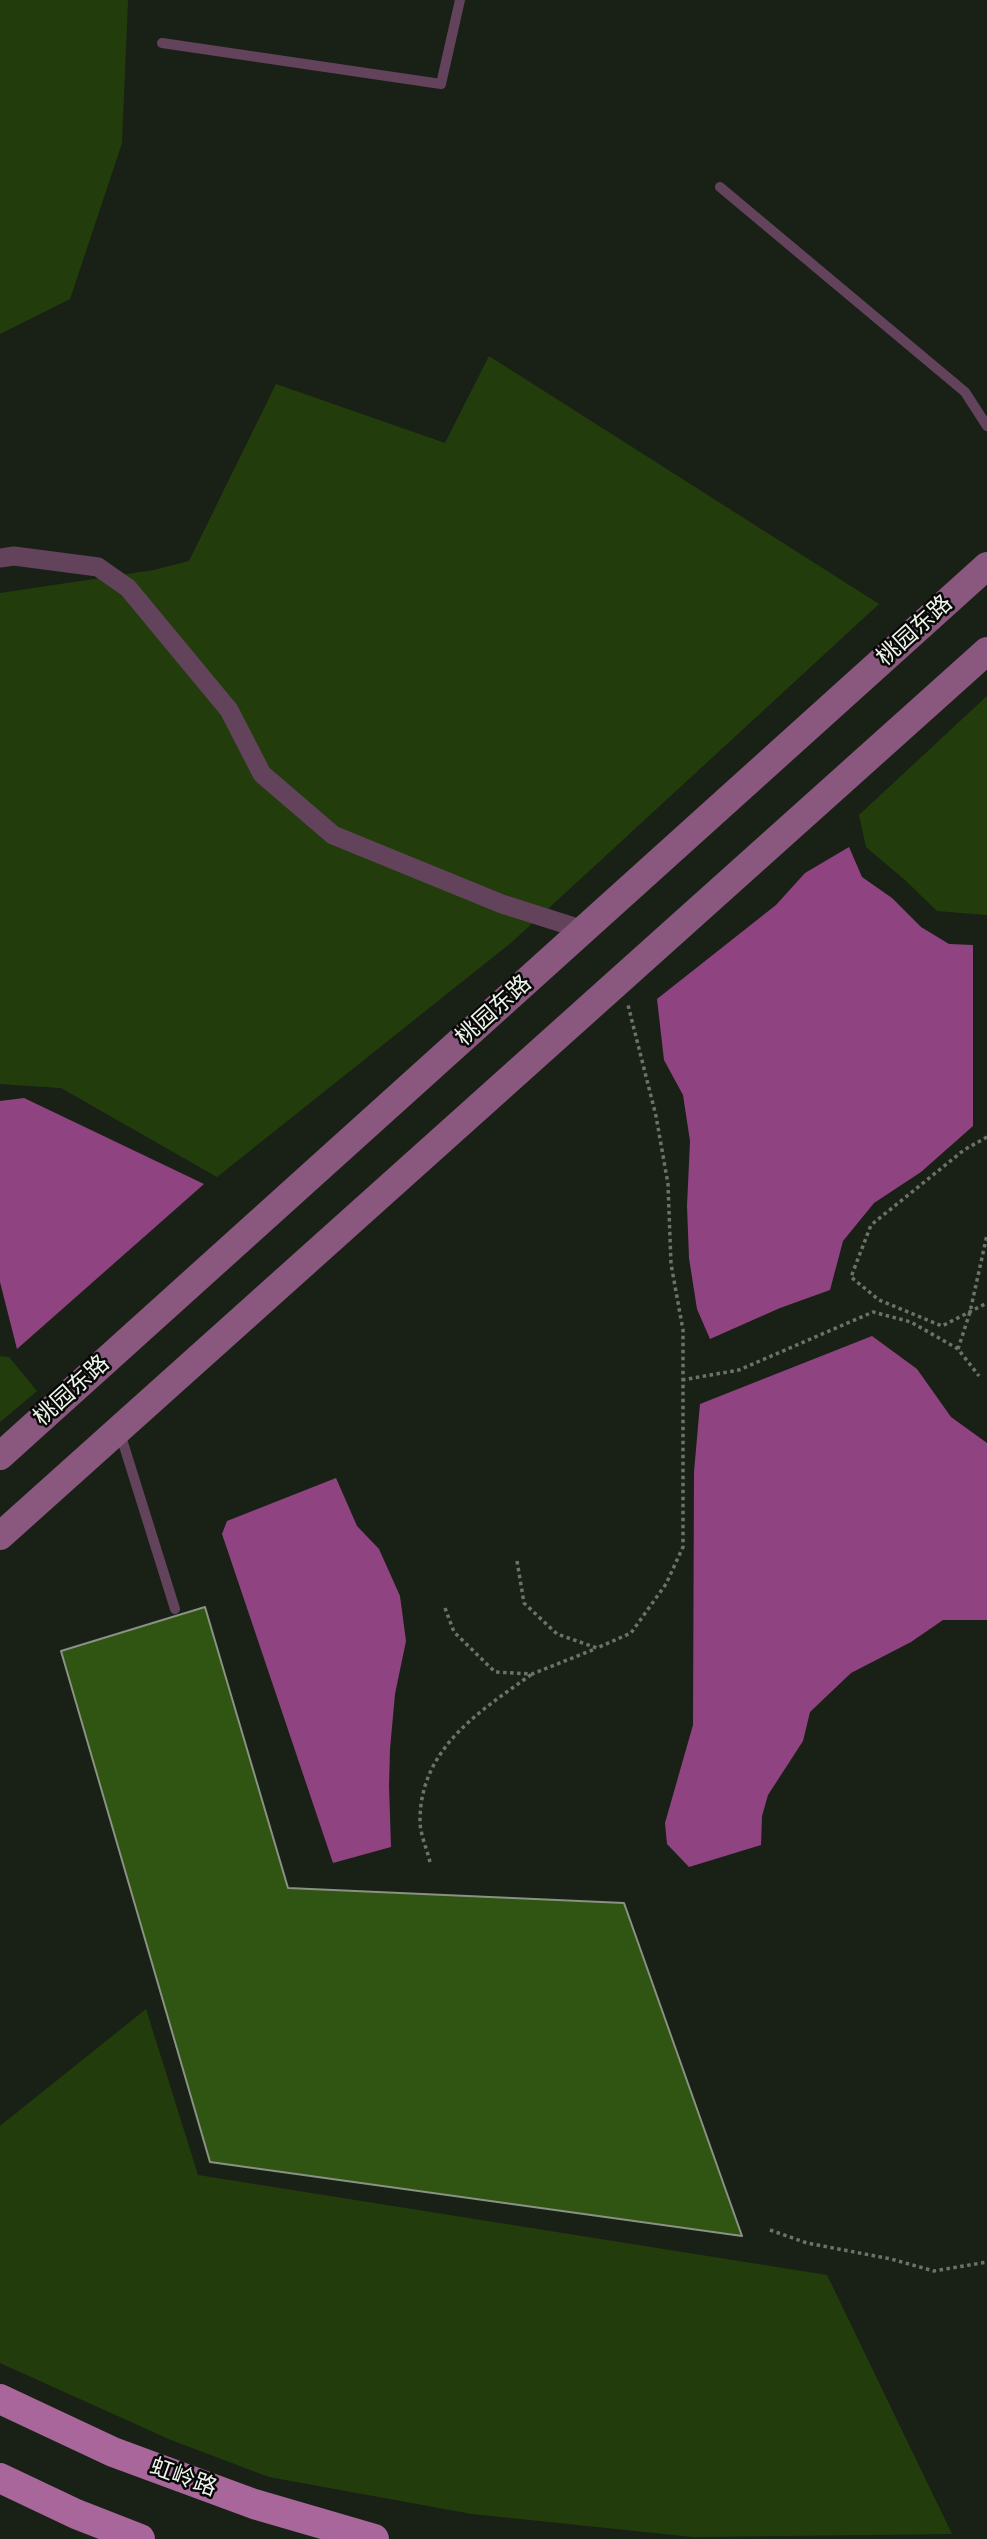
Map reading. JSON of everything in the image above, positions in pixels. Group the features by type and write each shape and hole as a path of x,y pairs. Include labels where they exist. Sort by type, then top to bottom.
{"main road":[{"name":"桃园东路","path":"0,1456 987,566"},
{"path":"0,1536 987,651"},
{"name":"虹岭路","path":"0,2399 113,2452 254,2504 374,2539"},
{"path":"0,2479 76,2514 141,2539"}],"street":[{"path":"0,558 14,556 98,567 128,587 229,710 262,774 333,835 502,904 583,930"}],"lane":[{"path":"162,43 441,84 460,0"},
{"path":"720,187 965,392 987,426"},
{"path":"118,1430 175,1609"}],"path":[{"path":"430,1862 420,1823 424,1781 442,1749 482,1710 532,1674 631,1633 666,1584 683,1547 683,1329 671,1264 668,1184 656,1116 621,979"},
{"path":"987,1137 964,1150 871,1225 851,1277 879,1300 942,1326 987,1303"},
{"path":"958,1349 970,1312 987,1235"},
{"path":"682,1380 739,1370 873,1312 911,1322 958,1349 979,1376"},
{"path":"517,1561 524,1603 557,1634 597,1648"},
{"path":"444,1608 454,1632 495,1672 532,1674"},
{"path":"770,2230 807,2243 891,2259 934,2271 987,2262"}],"green space":[{"path":"0,0 128,0 122,143 70,299 0,334"},
{"path":"489,356 879,604 512,942 217,1177 61,1088 0,1084 0,593 154,570 189,561 276,384 445,443"},
{"path":"987,696 987,915 937,911 866,847 859,815"},
{"path":"0,1356 9,1357 37,1391 0,1422"},
{"path":"146,2009 198,2175 827,2275 952,2534 693,2537 472,2514 269,2477 171,2440 0,2363 0,2126"}],"shaded area":[{"path":"849,847 862,877 892,898 921,927 949,944 973,945 973,1126 921,1172 874,1203 843,1241 830,1290 780,1308 710,1339 697,1309 689,1258 687,1206 690,1141 683,1095 664,1060 657,999 776,905 805,873"},
{"path":"24,1098 204,1184 17,1349 0,1282 0,1101"},
{"path":"872,1336 917,1369 951,1417 987,1443 987,1620 943,1620 911,1642 851,1673 810,1712 803,1741 768,1795 762,1816 761,1845 689,1867 667,1844 665,1823 693,1725 694,1472 700,1404"},
{"path":"336,1478 357,1526 379,1549 400,1596 406,1641 395,1694 390,1749 391,1847 333,1863 222,1534 227,1521"}],"building":[{"path":"205,1607 288,1888 624,1903 742,2236 210,2162 61,1651"}]}
